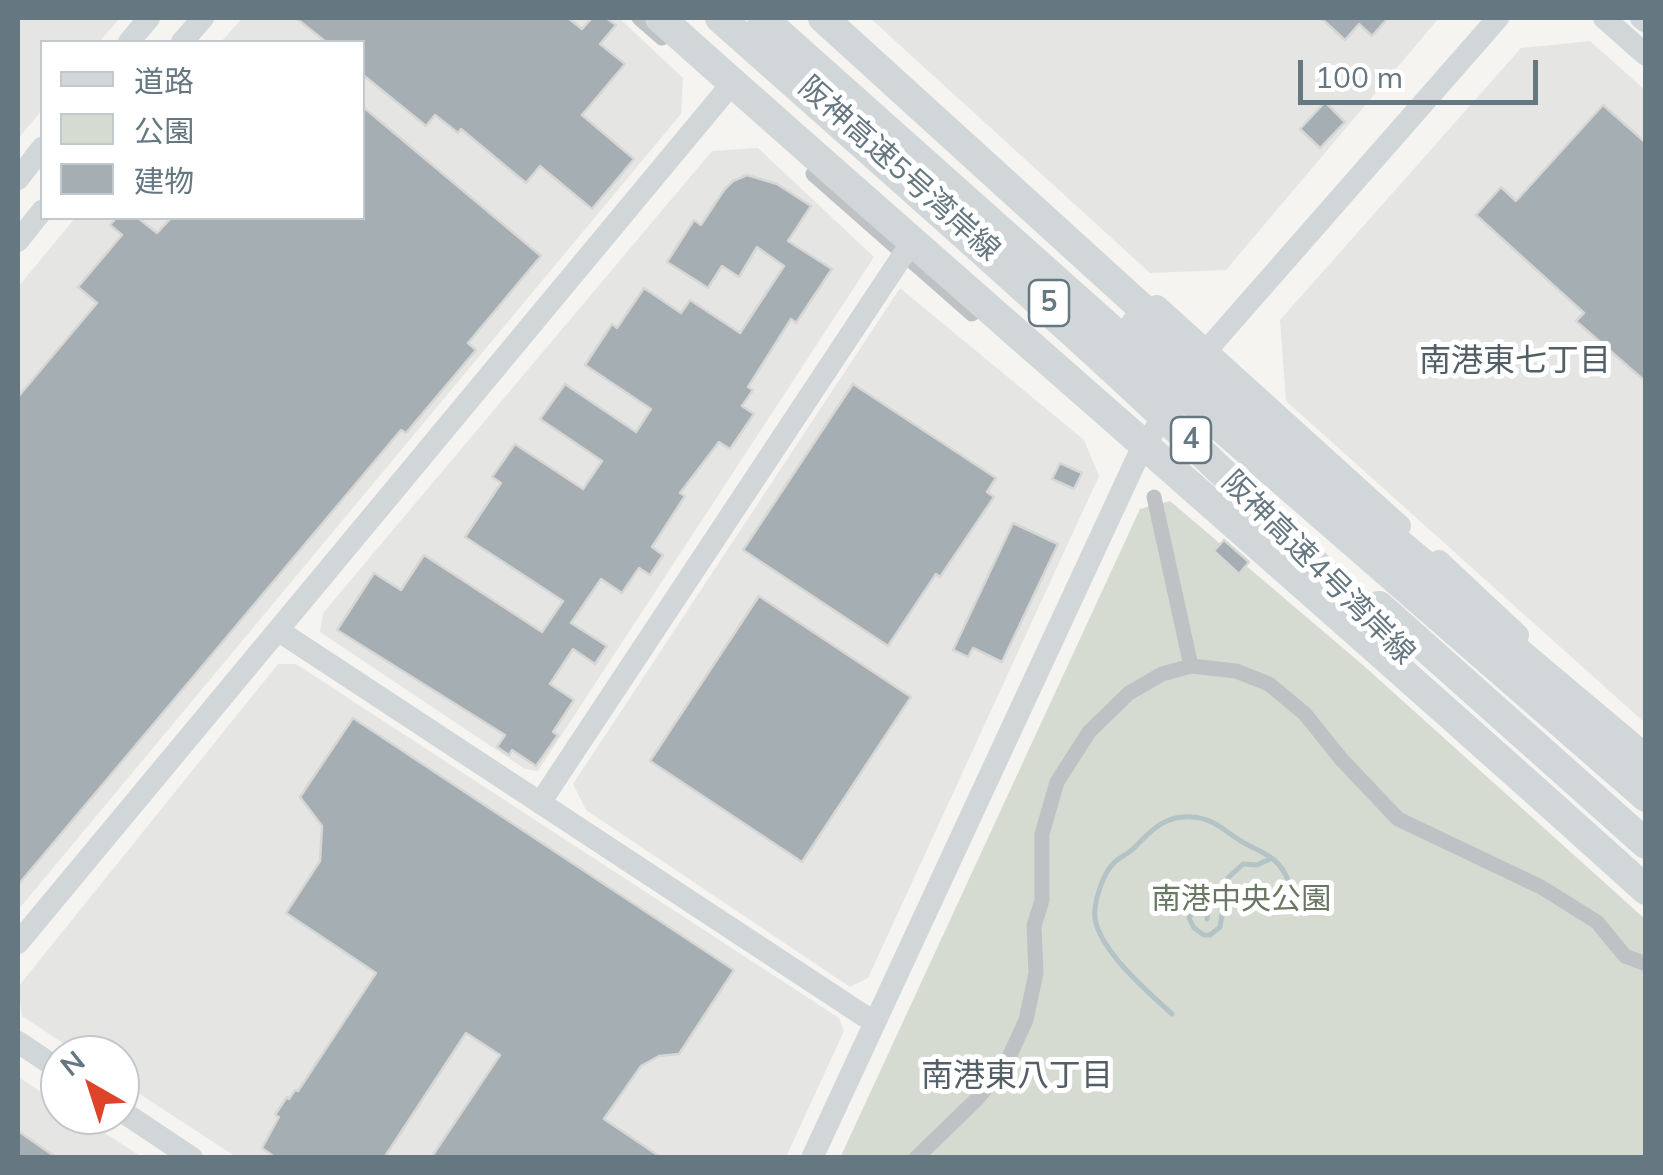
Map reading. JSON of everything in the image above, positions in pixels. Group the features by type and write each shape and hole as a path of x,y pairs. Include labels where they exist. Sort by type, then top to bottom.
{"highway":[{"path":"660,18 1136,444 1538,792 1646,892"},
{"path":"689,18 998,289 1136,444"},
{"name":"阪神高速4号湾岸線","path":"720,18 1173,422 1403,654 1595,829 1646,881"},
{"name":"阪神高速5号湾岸線","path":"730,18 1646,844"},
{"name":"阪神高速5号湾岸線","path":"762,18 1206,414 1646,797"},
{"name":"阪神高速4号湾岸線","path":"773,18 1210,409 1300,484 1495,633 1646,760"},
{"path":"789,18 1164,348 1380,530 1543,659"},
{"path":"823,18 1176,339 1268,433"}],"street":[{"path":"131,40 149,18"},
{"path":"184,40 203,18"},
{"path":"639,18 903,255 1136,444 1229,534"},
{"path":"840,18 1543,659 1646,747"},
{"path":"812,1158 1136,444 1206,351 1498,18"},
{"path":"1604,18 1646,55"},
{"path":"18,943 724,93"},
{"path":"18,179 40,151"},
{"path":"18,240 40,212"},
{"path":"540,803 903,255"},
{"path":"1154,497 1192,666"},
{"path":"1254,557 1646,892"},
{"path":"279,631 875,1023"},
{"path":"916,1158 977,1099 1004,1066 1026,1020 1036,973 1034,926 1042,900 1042,834 1057,782 1089,732 1129,693 1162,674 1192,666 1236,671 1269,684 1305,714 1342,760 1398,818 1541,887 1597,922 1625,956 1646,964"},
{"path":"18,1042 40,1057"},
{"path":"140,1123 192,1158"}],"shaded area":[{"path":"18,18 120,18 101,40 40,40 40,112 18,139"},
{"path":"242,18 619,18 683,78 681,114 18,910 18,287 73,220 365,220 365,40 223,40"},
{"path":"870,18 1439,18 1226,270 1150,273"},
{"path":"1590,41 1645,90 1645,723 1286,401 1280,320 1521,48"},
{"path":"758,148 874,257 538,771 525,769 320,632 323,613 712,151"},
{"path":"900,288 1084,440 1099,476 868,978 850,987 586,810 573,784"},
{"path":"278,664 296,664 839,1018 844,1031 786,1157 236,1157 140,1094 140,1035 51,1035 22,1016 18,987"},
{"path":"18,1077 40,1091 40,1135 108,1135 142,1157 18,1157"}],"green space":[{"name":"南港中央公園","path":"1170,501 1364,666 1645,919 1645,1157 840,1158 1140,509"}],"building":[{"path":"296,18 568,18 582,29 592,18 606,18 616,25 600,44 625,64 582,115 634,159 592,209 540,166 526,183 461,129 458,133 435,115 426,126 365,76 365,40 324,40"},
{"path":"1321,18 1388,18 1372,36 1359,24 1345,40"},
{"path":"1325,102 1345,122 1320,148 1300,129"},
{"path":"1603,105 1646,143 1646,382 1576,321 1584,313 1476,215 1501,187 1516,201"},
{"path":"365,109 541,256 468,343 476,350 406,433 401,430 18,885 18,397 97,303 78,287 122,235 110,225 114,220 141,220 157,233 169,220 365,220"},
{"path":"747,175 777,184 811,206 788,241 832,269 796,323 791,319 748,387 753,390 742,406 754,414 730,449 719,442 680,493 685,496 652,547 663,555 650,575 639,568 622,593 601,579 571,623 607,646 595,664 573,649 550,684 574,700 553,732 558,735 536,766 512,750 509,755 497,747 505,735 337,630 374,573 401,590 424,555 542,632 563,601 465,537 501,483 492,477 515,444 583,489 602,461 540,419 565,384 636,432 651,409 585,365 612,324 617,328 644,288 681,313 690,300 740,333 784,266 757,247 739,277 722,266 708,288 667,262 694,220 701,225 724,190"},
{"path":"853,384 996,478 987,492 994,497 888,646 743,550"},
{"path":"1060,463 1082,473 1074,489 1052,479"},
{"path":"1013,523 1058,544 1002,662 973,648 968,657 953,650"},
{"path":"1224,540 1249,562 1239,574 1214,551"},
{"path":"759,596 911,697 802,862 650,761"},
{"path":"353,718 734,970 679,1054 659,1056 641,1066 604,1119 662,1158 431,1158 500,1055 466,1033 384,1158 276,1158 262,1148 279,1117 275,1115 287,1097 298,1091 376,973 286,913 320,861 322,826 300,797"},
{"path":"18,1131 57,1158 18,1158"}],"waterway":[{"path":"1172,1014 1127,971 1099,932 1096,905 1103,880 1117,860 1159,825 1182,817 1200,818 1272,858 1289,883"},
{"path":"1207,919 1208,911 1199,905 1189,918 1194,928 1210,935 1220,927 1228,878 1243,864 1257,865 1270,859"}],"district":[{"name":"南港東七丁目","path":"1515,361"},
{"name":"南港東八丁目","path":"1017,1076"}]}
